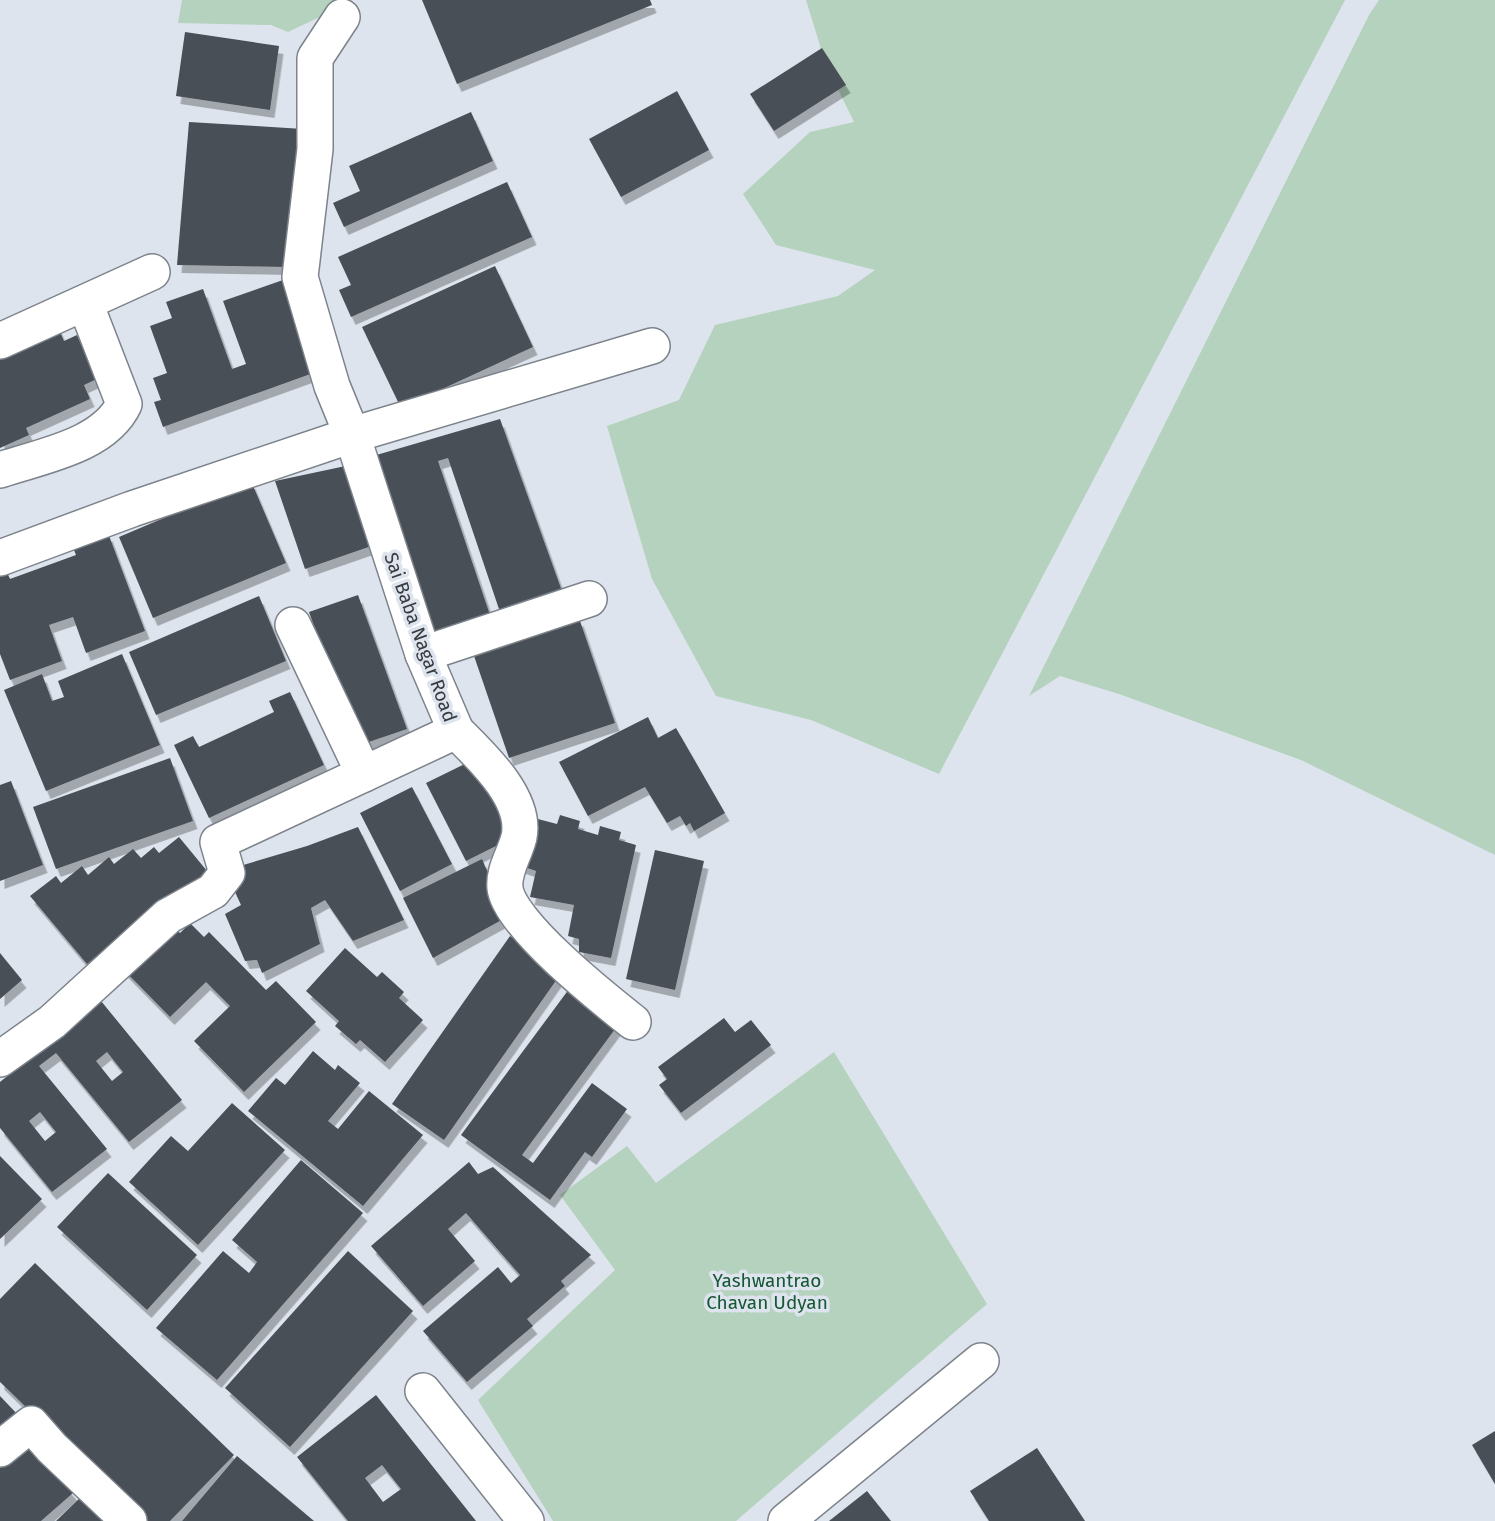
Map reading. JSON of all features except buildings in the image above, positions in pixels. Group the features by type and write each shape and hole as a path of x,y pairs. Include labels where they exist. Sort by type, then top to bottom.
{"street":[{"name":"Sai Baba Nagar Road","path":"0,1059 52,1022 168,916 214,891 227,873 218,842 456,731 423,654 352,435 332,386 300,277 315,149 315,58 342,17"},
{"path":"0,341 152,272"},
{"path":"0,470 85,441 117,418 124,404 85,303"},
{"path":"0,558 132,509 352,435 652,346"},
{"path":"423,654 589,599"},
{"path":"293,625 363,774"},
{"path":"456,731 499,774 514,804 519,835 506,871 505,890 516,912 571,973 633,1022"},
{"path":"786,1521 981,1361"},
{"path":"423,1391 522,1520"},
{"path":"0,1450 31,1424 52,1448 128,1521"}],"green space":[{"path":"182,0 349,0 345,5 288,32 271,25 178,23"},
{"path":"806,0 1345,0 939,774 811,720 716,696 652,579 607,426 679,400 715,325 838,296 875,270 776,245 743,194 810,132 854,122 826,65"},
{"path":"1379,0 1495,0 1495,855 1301,760 1119,694 1060,676 1029,696 1369,15"},
{"name":"Yashwantrao Chavan Udyan","path":"834,1052 987,1304 736,1521 553,1521 478,1400 615,1270 560,1195 627,1146 656,1183"}]}
